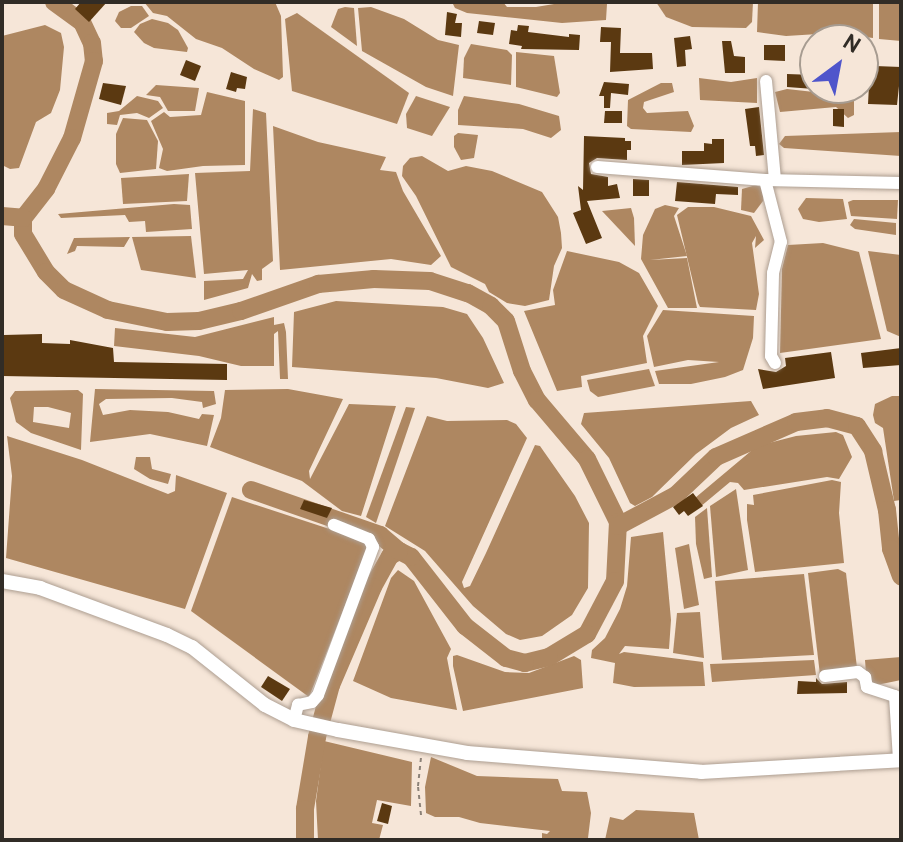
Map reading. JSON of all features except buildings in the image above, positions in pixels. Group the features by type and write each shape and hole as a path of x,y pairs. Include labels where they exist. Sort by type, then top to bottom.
{"main road":[{"path":"2,581 40,588 167,635 192,647 265,705 298,721 338,730 467,753 701,772 900,760"}],"street":[{"path":"766,81 770,180 781,242 773,273 771,356 775,363"},
{"path":"597,167 770,180 901,183"},
{"path":"298,721 298,705 312,702 324,682 373,547 369,539 334,525"},
{"path":"825,676 858,672 865,677 867,687 895,696 900,760"}],"path":[{"path":"421,815 418,786 424,744"}],"shaded area":[{"path":"144,2 275,2 281,16 283,77 279,80 254,69 222,48 196,39 167,16 153,13"},
{"path":"452,2 503,2 507,7 536,7 566,2 607,4 606,20 562,23 467,13 455,8"},
{"path":"656,2 753,2 752,22 746,28 692,27 666,17"},
{"path":"758,2 873,2 873,24 799,24 799,35 757,32"},
{"path":"879,2 901,2 901,41 879,39"},
{"path":"131,6 142,6 149,16 131,28 121,28 115,21 119,12"},
{"path":"371,7 404,19 438,40 459,45 453,96 426,87 362,51 358,8"},
{"path":"354,8 357,46 331,27 338,9"},
{"path":"297,13 409,93 397,124 292,91 285,19"},
{"path":"152,19 168,23 178,30 188,48 187,52 154,48 144,43 134,32 140,24"},
{"path":"45,25 61,33 64,47 60,90 51,113 36,122 19,168 10,169 2,165 2,36"},
{"path":"471,44 507,50 512,55 511,85 463,78 464,58"},
{"path":"516,52 554,56 560,93 557,97 516,87"},
{"path":"699,78 731,82 757,78 757,103 700,100"},
{"path":"661,83 672,83 674,92 644,102 643,108 647,113 688,111 694,126 691,132 631,129 627,126 628,100"},
{"path":"156,85 199,88 195,111 168,111 160,97 146,95"},
{"path":"799,90 799,104 854,104 854,115 848,118 836,107 780,112 775,92"},
{"path":"207,92 245,101 245,165 167,171 159,168 163,149 151,121 164,112 170,117 201,115"},
{"path":"137,96 158,101 163,108 149,118 137,113 120,115 117,125 107,124 107,113 119,111"},
{"path":"416,96 450,107 432,136 407,128 406,114"},
{"path":"464,96 519,104 559,116 561,130 551,138 523,129 458,125 458,110"},
{"path":"253,109 266,113 273,261 262,269 262,280 257,281 252,274 248,288 204,300 204,281 243,279 248,270 204,274 195,173 250,171"},
{"path":"123,118 147,120 158,141 156,169 120,173 116,164 116,134"},
{"path":"273,126 318,142 386,157 380,170 396,172 403,191 441,256 431,265 391,259 280,270"},
{"path":"901,132 901,156 784,148 779,144 785,136"},
{"path":"458,133 478,135 474,158 461,160 454,147 454,136"},
{"path":"422,156 448,171 466,166 492,171 542,192 558,217 562,248 554,266 549,300 525,306 507,303 489,292 485,284 451,267 416,196 402,176 403,166 410,158"},
{"path":"189,174 187,201 123,204 121,178"},
{"path":"756,185 763,188 763,201 754,213 741,210 742,189"},
{"path":"806,198 843,199 847,219 819,222 803,219 798,209"},
{"path":"898,200 897,219 851,216 848,202"},
{"path":"190,205 192,229 146,232 145,221 129,222 125,215 61,218 58,214"},
{"path":"665,205 679,208 674,216 687,256 650,260 687,258 697,308 668,308 641,259 643,235 655,209"},
{"path":"688,207 714,207 751,216 764,240 755,248 756,236 752,243 759,294 756,310 700,307 677,215"},
{"path":"631,208 634,218 635,246 602,211"},
{"path":"854,219 896,223 896,235 855,229 850,225"},
{"path":"191,236 196,278 141,270 132,237"},
{"path":"130,237 124,247 77,246 75,251 67,254 74,238"},
{"path":"823,243 859,252 881,339 780,353 782,269 788,245"},
{"path":"567,251 619,262 639,273 658,306 643,336 647,363 581,376 582,387 557,391 524,311 555,305 553,290"},
{"path":"868,251 901,255 901,337 887,331"},
{"path":"336,301 443,307 467,314 483,338 504,383 488,388 436,378 292,367 294,312"},
{"path":"663,310 754,316 753,338 743,370 691,384 659,384 655,371 719,362 688,360 654,367 647,336"},
{"path":"274,317 274,325 284,323 288,379 280,379 278,331 274,334 274,366 241,366 199,356 114,346 115,328 195,337"},
{"path":"649,369 655,386 598,397 590,391 587,380"},
{"path":"95,389 214,391 216,404 203,408 202,402 172,398 106,399 99,404 103,415 130,410 168,412 199,419 202,414 214,415 207,446 150,434 90,442"},
{"path":"288,389 343,399 309,471 310,479 349,404 396,406 361,516 342,511 302,481 210,447 221,418 225,390"},
{"path":"78,390 83,394 81,450 31,433 16,422 10,398 15,391","holes":["34,407 71,413 69,428 33,422"]},
{"path":"892,396 901,396 901,500 894,501 883,428 875,423 873,415 875,404"},
{"path":"751,401 759,415 731,428 696,454 652,497 635,506 630,503 609,458 581,424 584,413"},
{"path":"406,407 415,408 376,523 366,517"},
{"path":"427,416 447,421 507,420 516,424 527,438 462,582 464,588 470,586 535,445 540,446 575,496 589,523 588,588 572,615 542,636 520,640 506,634 473,606 425,551 385,526"},
{"path":"836,432 843,435 852,457 839,479 827,477 744,490 738,483 730,482 700,507 695,498 757,446 796,436"},
{"path":"7,436 82,460 168,494 175,491 176,475 227,493 185,609 6,558 12,476"},
{"path":"136,457 150,457 152,469 171,474 168,484 150,479 134,469"},
{"path":"832,480 841,482 839,513 844,563 755,572 747,520 747,504 754,505 753,495"},
{"path":"736,489 748,570 716,577 710,506"},
{"path":"232,497 366,541 368,547 309,697 191,611"},
{"path":"707,508 712,577 704,579 696,544 695,517"},
{"path":"663,532 671,620 669,649 625,646 619,654 624,652 703,662 705,686 634,687 613,683 615,663 591,658 592,650 605,638 620,609 627,586 631,537"},
{"path":"689,544 699,605 684,609 675,548"},
{"path":"838,569 846,573 857,668 820,675 808,573"},
{"path":"398,570 414,581 451,649 447,658 457,710 391,698 353,681 391,578"},
{"path":"804,574 814,655 722,660 715,581"},
{"path":"700,612 704,658 673,653 677,613"},
{"path":"453,656 505,672 529,673 574,656 581,660 583,688 463,711 453,666"},
{"path":"901,657 901,680 867,687 865,660"},
{"path":"814,660 816,675 712,682 710,664"},
{"path":"324,741 412,762 411,806 377,800 372,823 383,825 379,840 318,840 316,801"},
{"path":"431,757 477,776 558,779 562,791 587,792 591,813 588,838 542,840 542,833 550,831 480,823 459,817 435,817 426,813 425,787"},
{"path":"636,810 694,813 699,840 605,840 610,817 623,820"}],"waterway":[{"path":"54,2 82,22 92,43 94,61 72,138 46,189 23,218 23,234 46,272 64,290 108,310 167,322 199,321 241,311 318,284 374,279 430,281 468,293 491,306 506,321 522,371 537,400 587,459 618,522 615,581 587,634 549,657 525,663 506,658 465,626 411,557 399,551 390,556 373,587 331,685 317,737 305,809 305,840"},
{"path":"2,216 23,218"},
{"path":"618,526 676,495 716,457 796,422 827,418 857,426 873,451 887,510 891,549 901,576"},
{"path":"251,490 380,535 399,551"}]}
